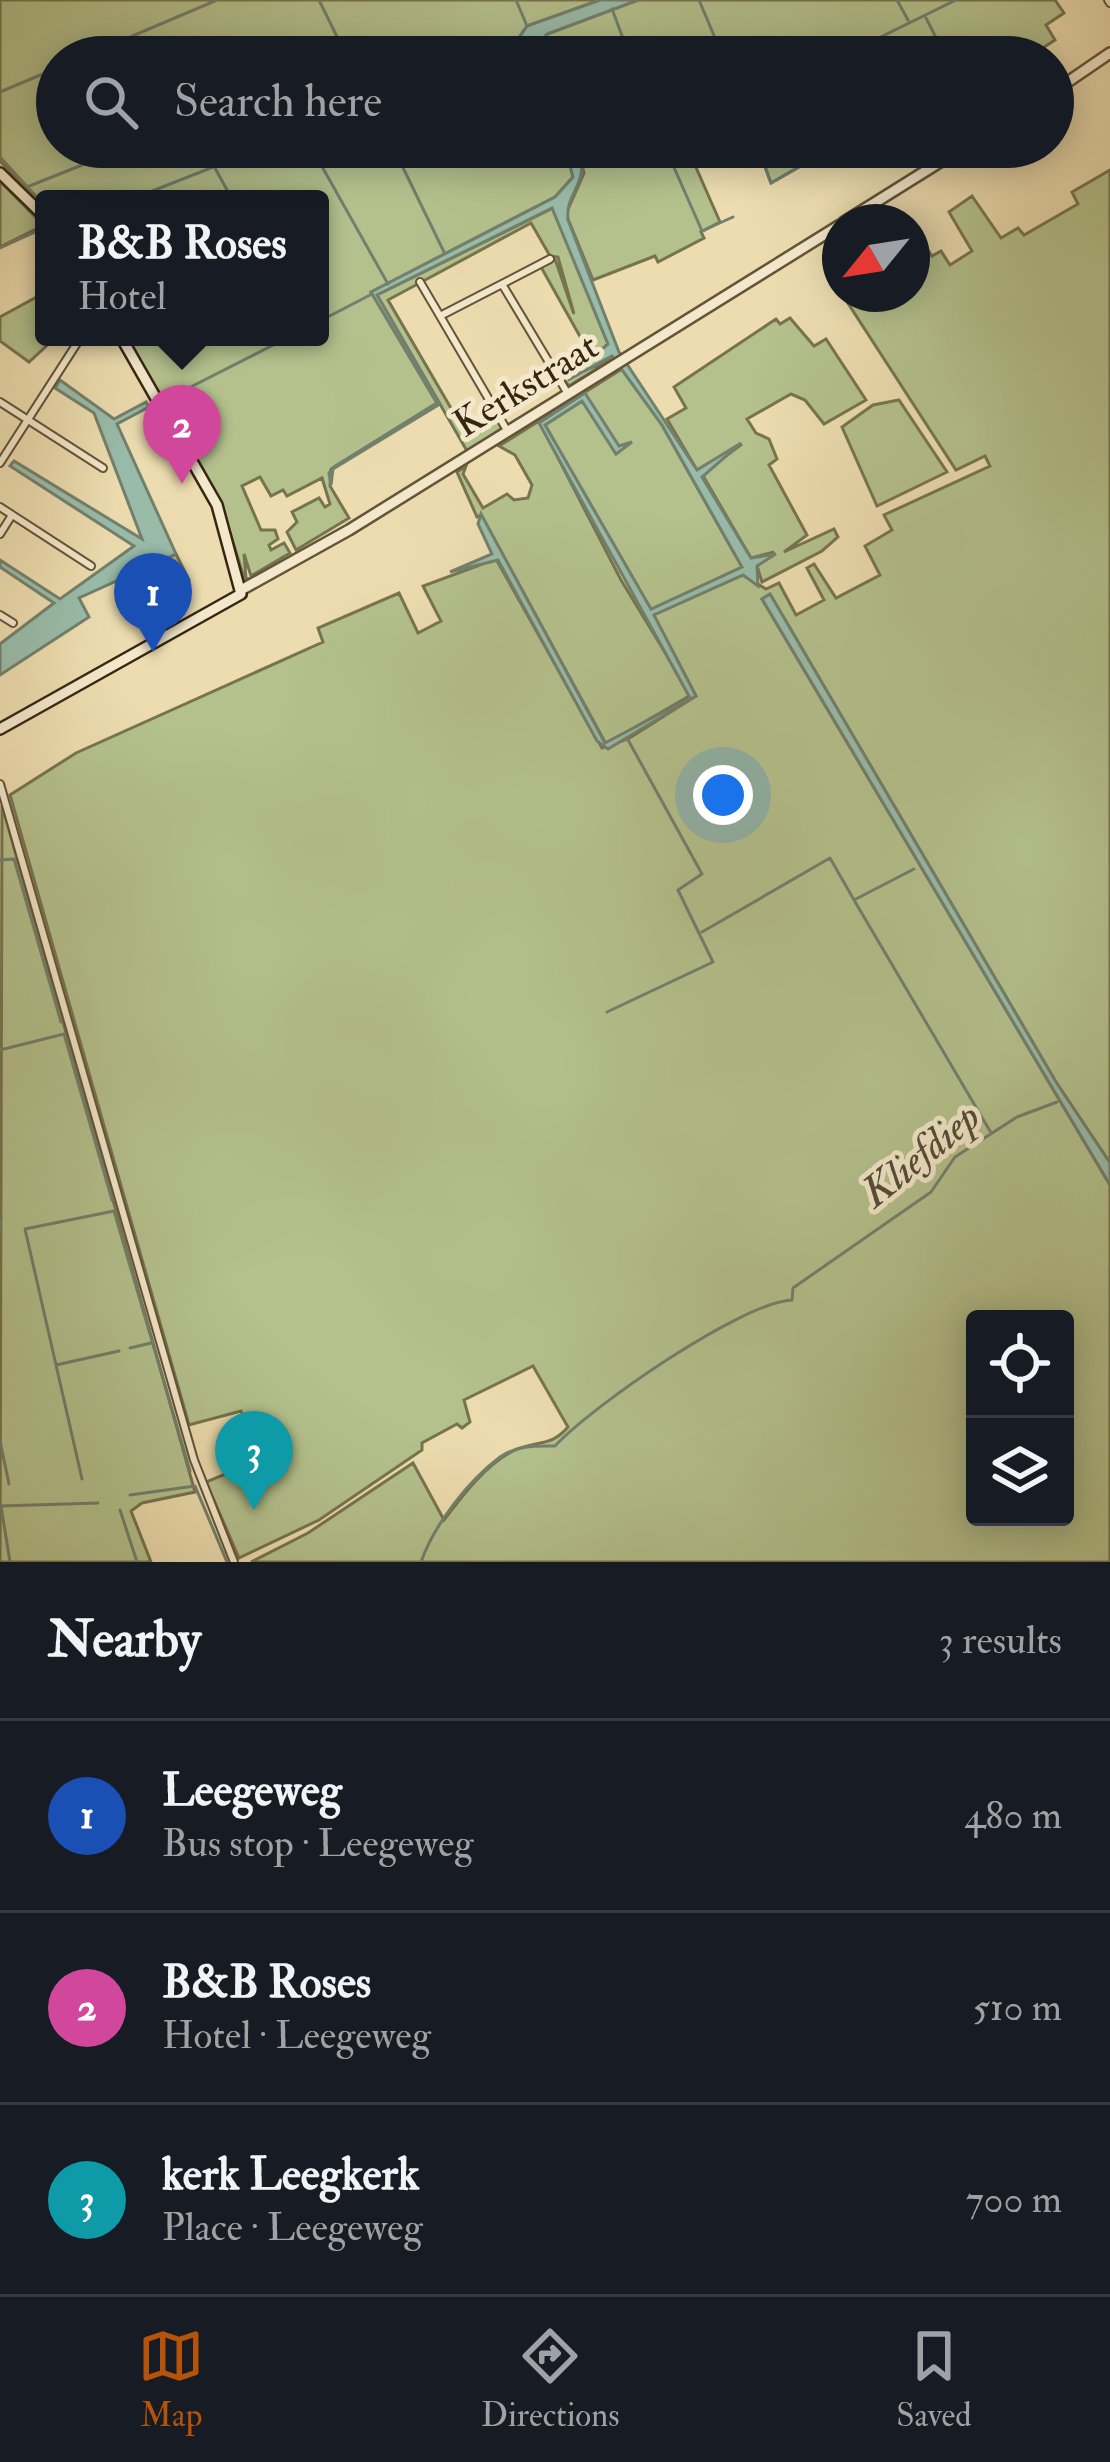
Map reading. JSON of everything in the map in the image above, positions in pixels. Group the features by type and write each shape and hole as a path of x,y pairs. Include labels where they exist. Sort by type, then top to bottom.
{"street":[{"path":"1074,77 1110,52"},
{"name":"Kerkstraat","path":"872,204 930,168"},
{"path":"0,172 35,207"},
{"name":"Kerkstraat","path":"0,729 241,590 257,586 822,236"},
{"path":"440,316 550,259"},
{"path":"420,282 508,432"},
{"path":"502,284 568,394"},
{"path":"0,463 76,346"},
{"path":"126,346 217,505 241,590"},
{"path":"0,402 104,468"},
{"path":"0,508 91,566"},
{"path":"0,534 12,515"},
{"path":"0,615 13,623"},
{"path":"0,784 194,1460 233,1562"}],"green space":[{"path":"0,0 600,0 527,26 520,36 36,36 36,168 571,168 573,177 555,197 371,292 437,403 331,469 330,486 349,518 296,550 287,532 297,522 292,512 319,498 325,507 330,504 322,478 287,496 283,490 271,496 260,477 242,486 261,530 275,530 278,539 269,545 271,550 284,543 290,553 251,576 244,554 246,578 252,580 293,558 246,584 221,504 130,346 329,346 329,190 35,190 35,197 0,161"},
{"path":"638,0 1055,0 1064,13 1046,25 1053,36 547,34"},
{"path":"583,168 696,168 720,222 701,232 704,238 658,262 655,256 593,280 566,214"},
{"path":"765,168 797,168 771,183"},
{"path":"1110,170 1110,1163 1056,1082 770,594 762,599 1110,1185 1110,1562 251,1562 308,1533 413,1463 444,1520 495,1463 515,1450 556,1438 568,1427 533,1366 464,1400 470,1422 462,1428 457,1424 422,1443 422,1450 319,1520 239,1558 206,1482 262,1459 241,1411 189,1425 10,795 76,753 323,642 318,628 399,593 418,633 441,621 423,586 496,559 602,748 628,739 696,696 653,615 743,575 766,589 779,583 796,615 824,600 807,568 814,564 836,598 880,575 865,546 892,530 884,515 990,466 985,456 956,470 854,312 930,312 930,253 941,251 950,265 972,251 949,212 972,196 1001,238 1018,228 1024,235 1078,204 1072,192"},
{"path":"0,181 35,216 35,230 0,247"},
{"path":"553,208 608,344 567,378 614,358 569,386 559,373 589,350 588,335 587,349 541,267 555,259 574,314 558,257 550,256 531,223 388,300 466,434 496,417 502,429 467,451 377,295"},
{"path":"35,298 35,346 46,346 29,362 0,341 0,317"},
{"path":"790,318 814,346 826,339 866,400 824,424 805,400 791,394 747,419 756,433 769,439 777,459 769,465 807,535 784,552 834,529 838,537 822,551 762,582 757,566 774,552 751,558 702,474 742,444 697,470 667,419 686,408 674,387 776,319 780,324"},
{"path":"622,369 662,425 742,567 651,610 545,425 582,401 619,447 585,394 540,423 621,580 691,695 606,744 481,515 477,517 457,472 466,466 463,474 483,508 507,494 514,500 528,498 532,485 515,455 499,446"},
{"path":"899,400 947,472 877,506 842,427 873,405"},
{"path":"176,554 189,580 145,601 124,573"},
{"path":"2,805 195,1492 142,1503 131,1511 151,1562 0,1562"}],"shaded area":[{"path":"600,0 638,0 545,36 520,36 527,26"},
{"path":"571,168 582,168 568,220 619,352 697,470 741,443 702,477 751,558 776,554 757,566 758,586 743,575 654,615 696,696 608,749 597,741 498,560 450,572 492,554 478,524 481,514 605,743 690,698 539,423 585,393 619,446 632,442 616,454 582,401 545,425 651,609 742,567 662,425 612,356 568,380 608,344 552,208 377,295 440,404 333,469 331,485 329,473 334,467 437,403 371,292 555,197 573,177"},
{"path":"60,380 114,419 146,402 149,407 117,424 176,554 79,598 89,617 0,675 0,644 54,603 0,567 0,560 60,599 134,546 10,466 14,461 142,539 94,413 55,388"},
{"path":"770,594 1056,1082 1110,1163 1110,1185 762,599"}],"waterway":[{"path":"132,36 217,0"},
{"path":"319,0 337,36"},
{"path":"516,0 527,26"},
{"path":"699,0 714,36"},
{"path":"897,0 908,20"},
{"path":"883,36 956,0"},
{"path":"612,9 622,36"},
{"path":"926,18 935,36"},
{"path":"0,92 36,77"},
{"path":"0,157 35,195"},
{"path":"27,187 74,168"},
{"path":"155,190 211,168"},
{"path":"215,168 227,190"},
{"path":"323,168 388,284"},
{"path":"403,168 444,252"},
{"path":"674,168 702,231 733,217"},
{"path":"766,168 771,183 798,168"},
{"path":"0,181 35,217"},
{"path":"0,248 35,232"},
{"path":"329,316 372,294"},
{"path":"167,399 271,346"},
{"path":"607,1012 713,962 678,890 702,874 627,738"},
{"path":"702,932 830,858 854,900 914,869"},
{"path":"0,860 14,859 61,1022"},
{"path":"854,900 990,1131"},
{"path":"0,1050 64,1034 112,1200"},
{"name":"Kliefdiep","path":"421,1562 453,1505 500,1457 520,1448 555,1446 669,1359 739,1318 792,1300 793,1288 931,1192 955,1157 1017,1117 1057,1102"},
{"path":"82,1479 25,1229 114,1211 190,1471"},
{"path":"0,1220 0,1230"},
{"path":"130,1348 151,1343"},
{"path":"56,1365 119,1351"},
{"path":"0,1441 9,1484"},
{"path":"130,1495 195,1486 227,1562"},
{"path":"0,1506 98,1503"},
{"path":"1,1506 10,1562"},
{"path":"120,1510 137,1562"}],"place":[{"name":"B&B Roses","path":"182,484"},
{"name":"Leegeweg","path":"153,652"},
{"name":"kerk Leegkerk","path":"254,1510"}]}
